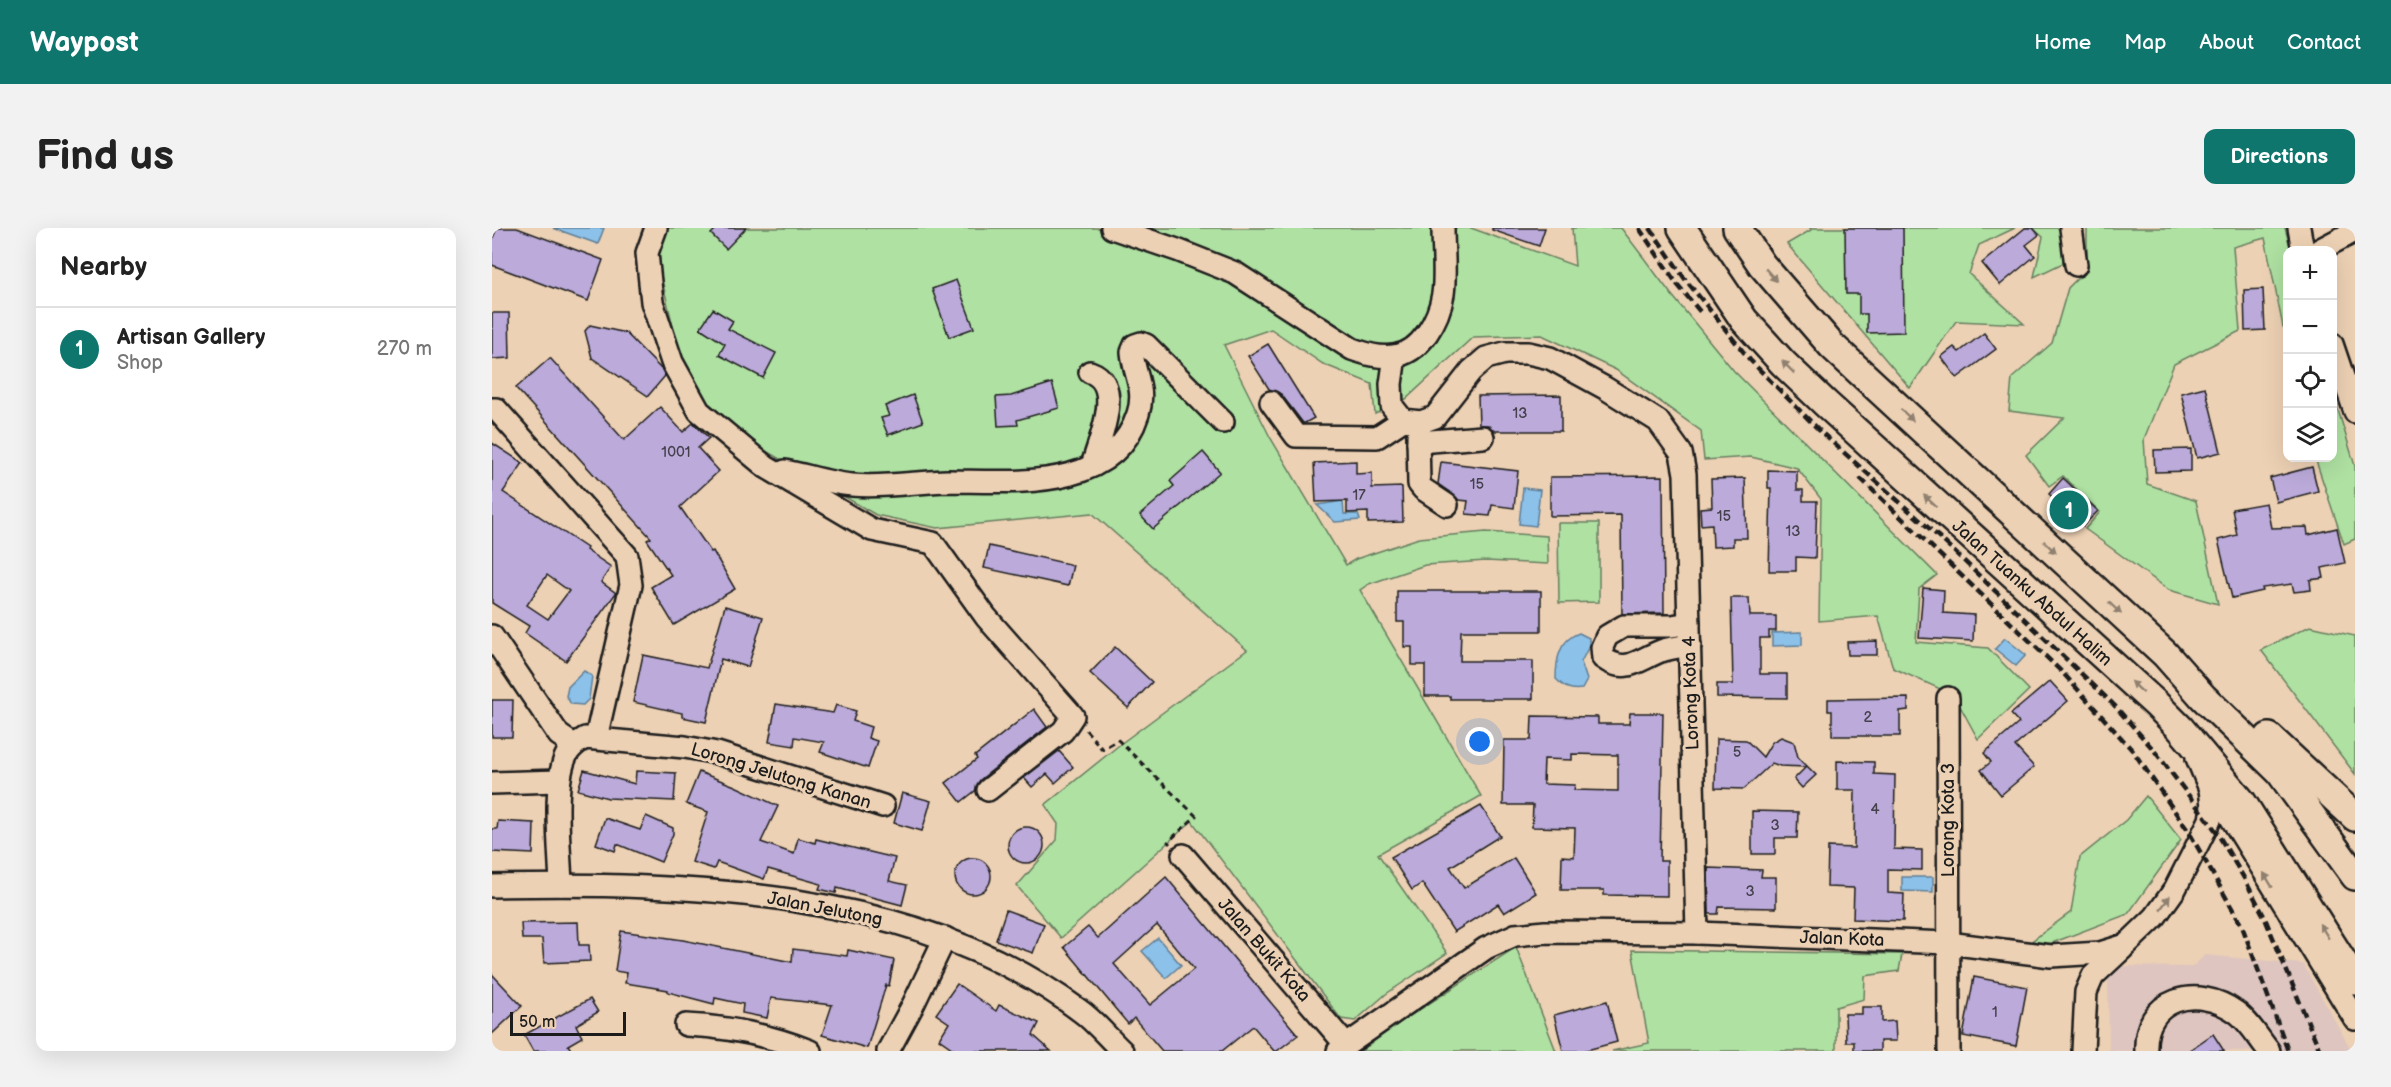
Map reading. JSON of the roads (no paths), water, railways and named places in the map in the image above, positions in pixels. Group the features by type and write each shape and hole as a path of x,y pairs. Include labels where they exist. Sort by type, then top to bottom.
{"main road":[{"name":"Jalan Tuanku Abdul Halim","path":"1682,228 1744,320 1783,363 2180,728 2242,802 2355,981"},
{"path":"1737,228 1762,265 1832,346 2165,654 2204,697 2280,772 2326,813 2355,851"},
{"path":"2165,654 2228,699 2355,817"},
{"path":"2280,772 2355,876"}],"street":[{"path":"656,228 647,253 652,297 672,362 699,411 766,467 872,530 933,543 986,617 1073,716 1063,730 988,790"},
{"path":"1112,228 1235,273 1352,349 1374,356 1395,356 1413,350 1432,326 1443,294 1443,228"},
{"path":"2071,228 2076,265"},
{"path":"2299,228 2303,246"},
{"path":"2327,246 2355,231"},
{"path":"766,467 852,485 1044,480 1092,466 1114,452 1127,435 1138,414 1142,389 1132,352 1135,345 1141,343 1146,345 1223,422"},
{"name":"Lorong Kota 4","path":"1414,428 1435,417 1471,371 1486,358 1504,352 1528,353 1550,358 1658,421 1681,453 1685,474 1697,933"},
{"path":"2335,354 2355,412"},
{"path":"1395,356 1391,384 1392,406 1414,428 1420,487 1447,505"},
{"path":"1090,372 1098,374 1105,381 1109,400 1107,415 1092,466"},
{"path":"1271,402 1296,436 1377,437 1414,428 1483,437"},
{"path":"492,409 496,409 627,556 631,585 596,738"},
{"path":"1689,623 1672,626 1624,626 1606,636 1602,647 1603,658 1613,665 1627,665 1640,663 1653,655 1689,645"},
{"path":"1650,626 1653,655"},
{"path":"492,636 559,735 574,745 564,760 559,781 561,885"},
{"name":"Lorong Kota 3","path":"1947,698 1949,1051"},
{"name":"Jalan Kota","path":"1342,1048 1486,948 1515,935 1545,932 1697,933 1948,943 2051,956 2100,953 2126,945 2155,917 2175,889 2210,820 2210,789 2199,760 2180,728"},
{"name":"Lorong Jelutong Kanan","path":"574,745 585,738 596,738 685,747 717,753 883,806"},
{"path":"492,783 559,781"},
{"path":"2210,789 2228,813 2355,1019"},
{"name":"Jalan Bukit Kota","path":"1183,855 1342,1048"},
{"name":"Jalan Jelutong","path":"492,886 662,886 782,900 874,916 945,938 982,953 1031,978 1080,1011 1122,1051"},
{"path":"888,1051 914,1005 945,938"},
{"path":"2083,1051 2086,992 2093,976 2126,945"},
{"path":"2146,1051 2146,1034 2150,1021 2159,1009 2175,1001 2191,998 2207,999 2238,1013 2269,1051"},
{"path":"686,1025 723,1026 783,1041 810,1051"}],"water":[{"path":"553,228 604,228 598,244"},
{"path":"1523,488 1540,490 1536,526 1519,524"},
{"path":"1343,501 1344,514 1358,514 1360,520 1335,522 1317,505"},
{"path":"1802,632 1802,645 1772,646 1772,633"},
{"path":"1579,633 1589,638 1589,646 1581,662 1587,680 1582,689 1571,689 1556,679 1557,665 1560,652 1567,640"},
{"path":"2005,638 2026,655 2016,666 1995,649"},
{"path":"584,671 592,676 589,699 583,705 571,704 566,696 568,687"},
{"path":"1902,877 1933,877 1933,892 1902,891"},
{"path":"1158,938 1181,965 1166,978 1142,951"}],"railway":[{"path":"1639,228 1677,284 1702,314"},
{"path":"1650,228 1685,279 1750,360 1822,433 1940,538 2114,705 2153,749 2216,831 2244,878 2264,916 2320,1051"},
{"path":"1860,478 2063,673 2133,751 2189,832 2242,926 2288,1051"}],"place":[{"name":"Artisan Gallery","path":"2069,510"}]}
